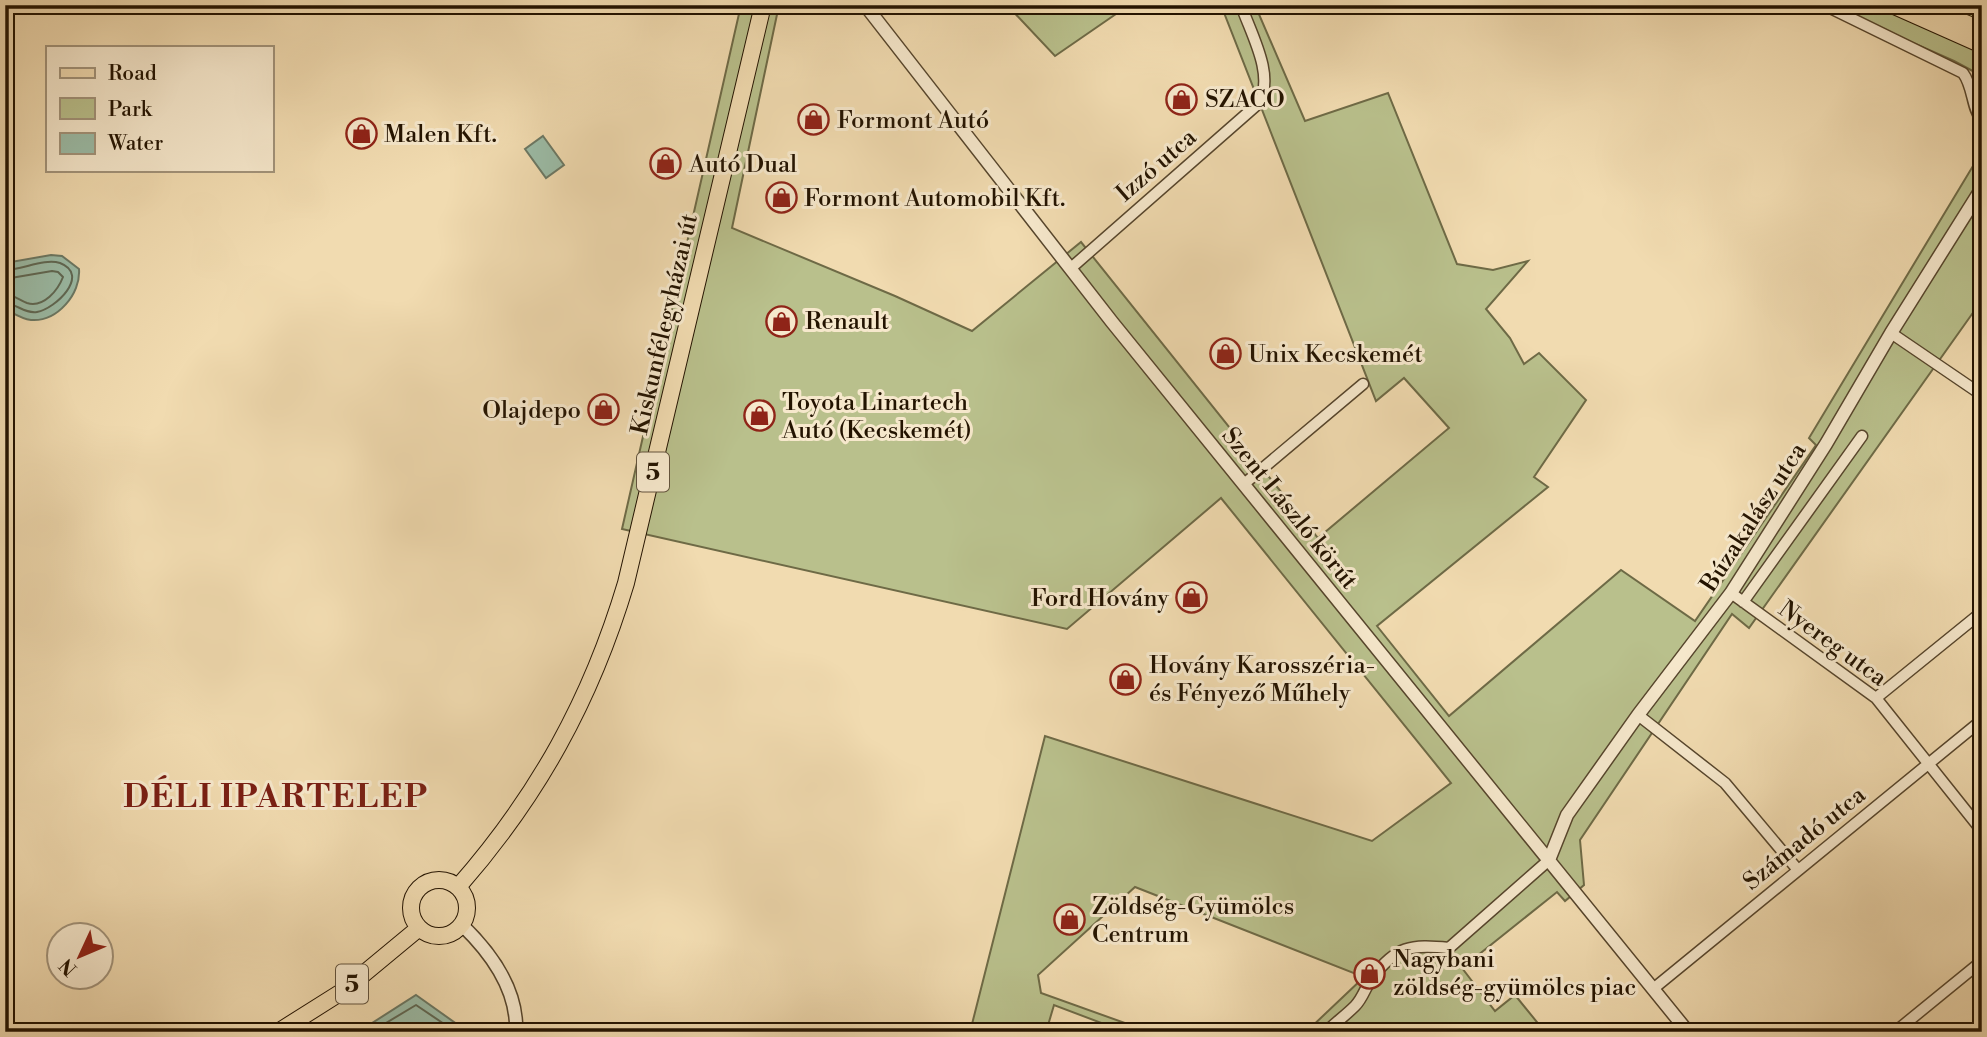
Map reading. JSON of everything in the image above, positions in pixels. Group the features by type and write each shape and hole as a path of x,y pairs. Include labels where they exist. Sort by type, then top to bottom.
{"main road":[{"path":"1892,5 1982,45"},
{"path":"1922,5 1982,30"},
{"name":"Kiskunfélegyházai út","path":"458,887 484,857 538,783 575,717 608,641 626,583 760,10"},
{"path":"444,880 458,887 467,905 462,925 456,931 441,936 433,936 419,928 414,922 411,906 416,892 428,882 444,880"},
{"name":"5","path":"278,1032 343,991 419,928"}],"street":[{"name":"Szent László körút","path":"864,5 1244,484 1688,1032"},
{"name":"Izzó utca","path":"1071,268 1259,103 1266,92 1265,74 1241,5"},
{"path":"1825,5 1963,73 1982,121"},
{"name":"Búzakalász utca","path":"1549,860 1567,815 1638,715 1731,593 1826,444 1891,333 1982,188"},
{"path":"1891,333 1982,395"},
{"path":"1244,484 1363,384"},
{"name":"Búzakalász utca","path":"1743,603 1862,436"},
{"name":"Nyereg utca","path":"1731,593 1876,698 1982,831"},
{"path":"1876,698 1982,612"},
{"path":"1638,715 1725,783 1798,870"},
{"name":"Számadó utca","path":"1653,989 1982,720"},
{"path":"1326,1032 1355,1006 1372,978 1395,954 1407,947 1449,948 1549,860"},
{"path":"462,925 489,954 505,981 516,1016 516,1032"},
{"path":"1895,1032 1982,961"}],"green space":[{"path":"741,5 779,5 732,228 972,331 1081,242 1318,538 1449,428 1404,378 1376,401 1221,5 1255,5 1305,121 1388,93 1457,264 1493,270 1528,261 1486,309 1510,338 1524,364 1539,353 1586,400 1534,477 1548,487 1377,626 1449,716 1621,570 1695,621 1816,445 1809,438 1982,151 1982,300 1749,628 1732,614 1580,840 1584,885 1565,901 1557,892 1462,968 1495,1011 1515,995 1545,1032 1306,1032 1364,977 1135,887 1038,975 1041,993 1150,1032 1125,1032 1054,1005 1046,1032 970,1032 1045,736 1372,841 1451,783 1221,498 1067,629 622,529"},
{"path":"1007,5 1129,5 1055,56"},
{"path":"1827,5 1982,5 1982,76 1954,61"}],"water":[{"path":"543,136 564,165 546,178 525,149"},
{"path":"51,255 62,256 79,269 76,288 66,305 50,316 31,320 5,309 5,263"},
{"path":"416,995 468,1032 358,1032"}],"place":[{"name":"SZACO","path":"1182,99"},
{"name":"Formont Autó","path":"814,120"},
{"name":"Malen Kft.","path":"361,134"},
{"name":"Autó Dual","path":"666,164"},
{"name":"Formont Automobil Kft.","path":"781,198"},
{"name":"Renault","path":"782,321"},
{"name":"Unix Kecskemét","path":"1225,354"},
{"name":"Olajdepo","path":"604,410"},
{"name":"Toyota Linartech Autó (Kecskemét)","path":"759,416"},
{"name":"Ford Hovány","path":"1192,598"},
{"name":"Hovány Karosszéria- és Fényező Műhely","path":"1126,679"},
{"name":"Zöldség-Gyümölcs Centrum","path":"1069,920"},
{"name":"Nagybani zöldség-gyümölcs piac","path":"1370,973"}],"district":[{"name":"DÉLI IPARTELEP","path":"276,796"}]}
